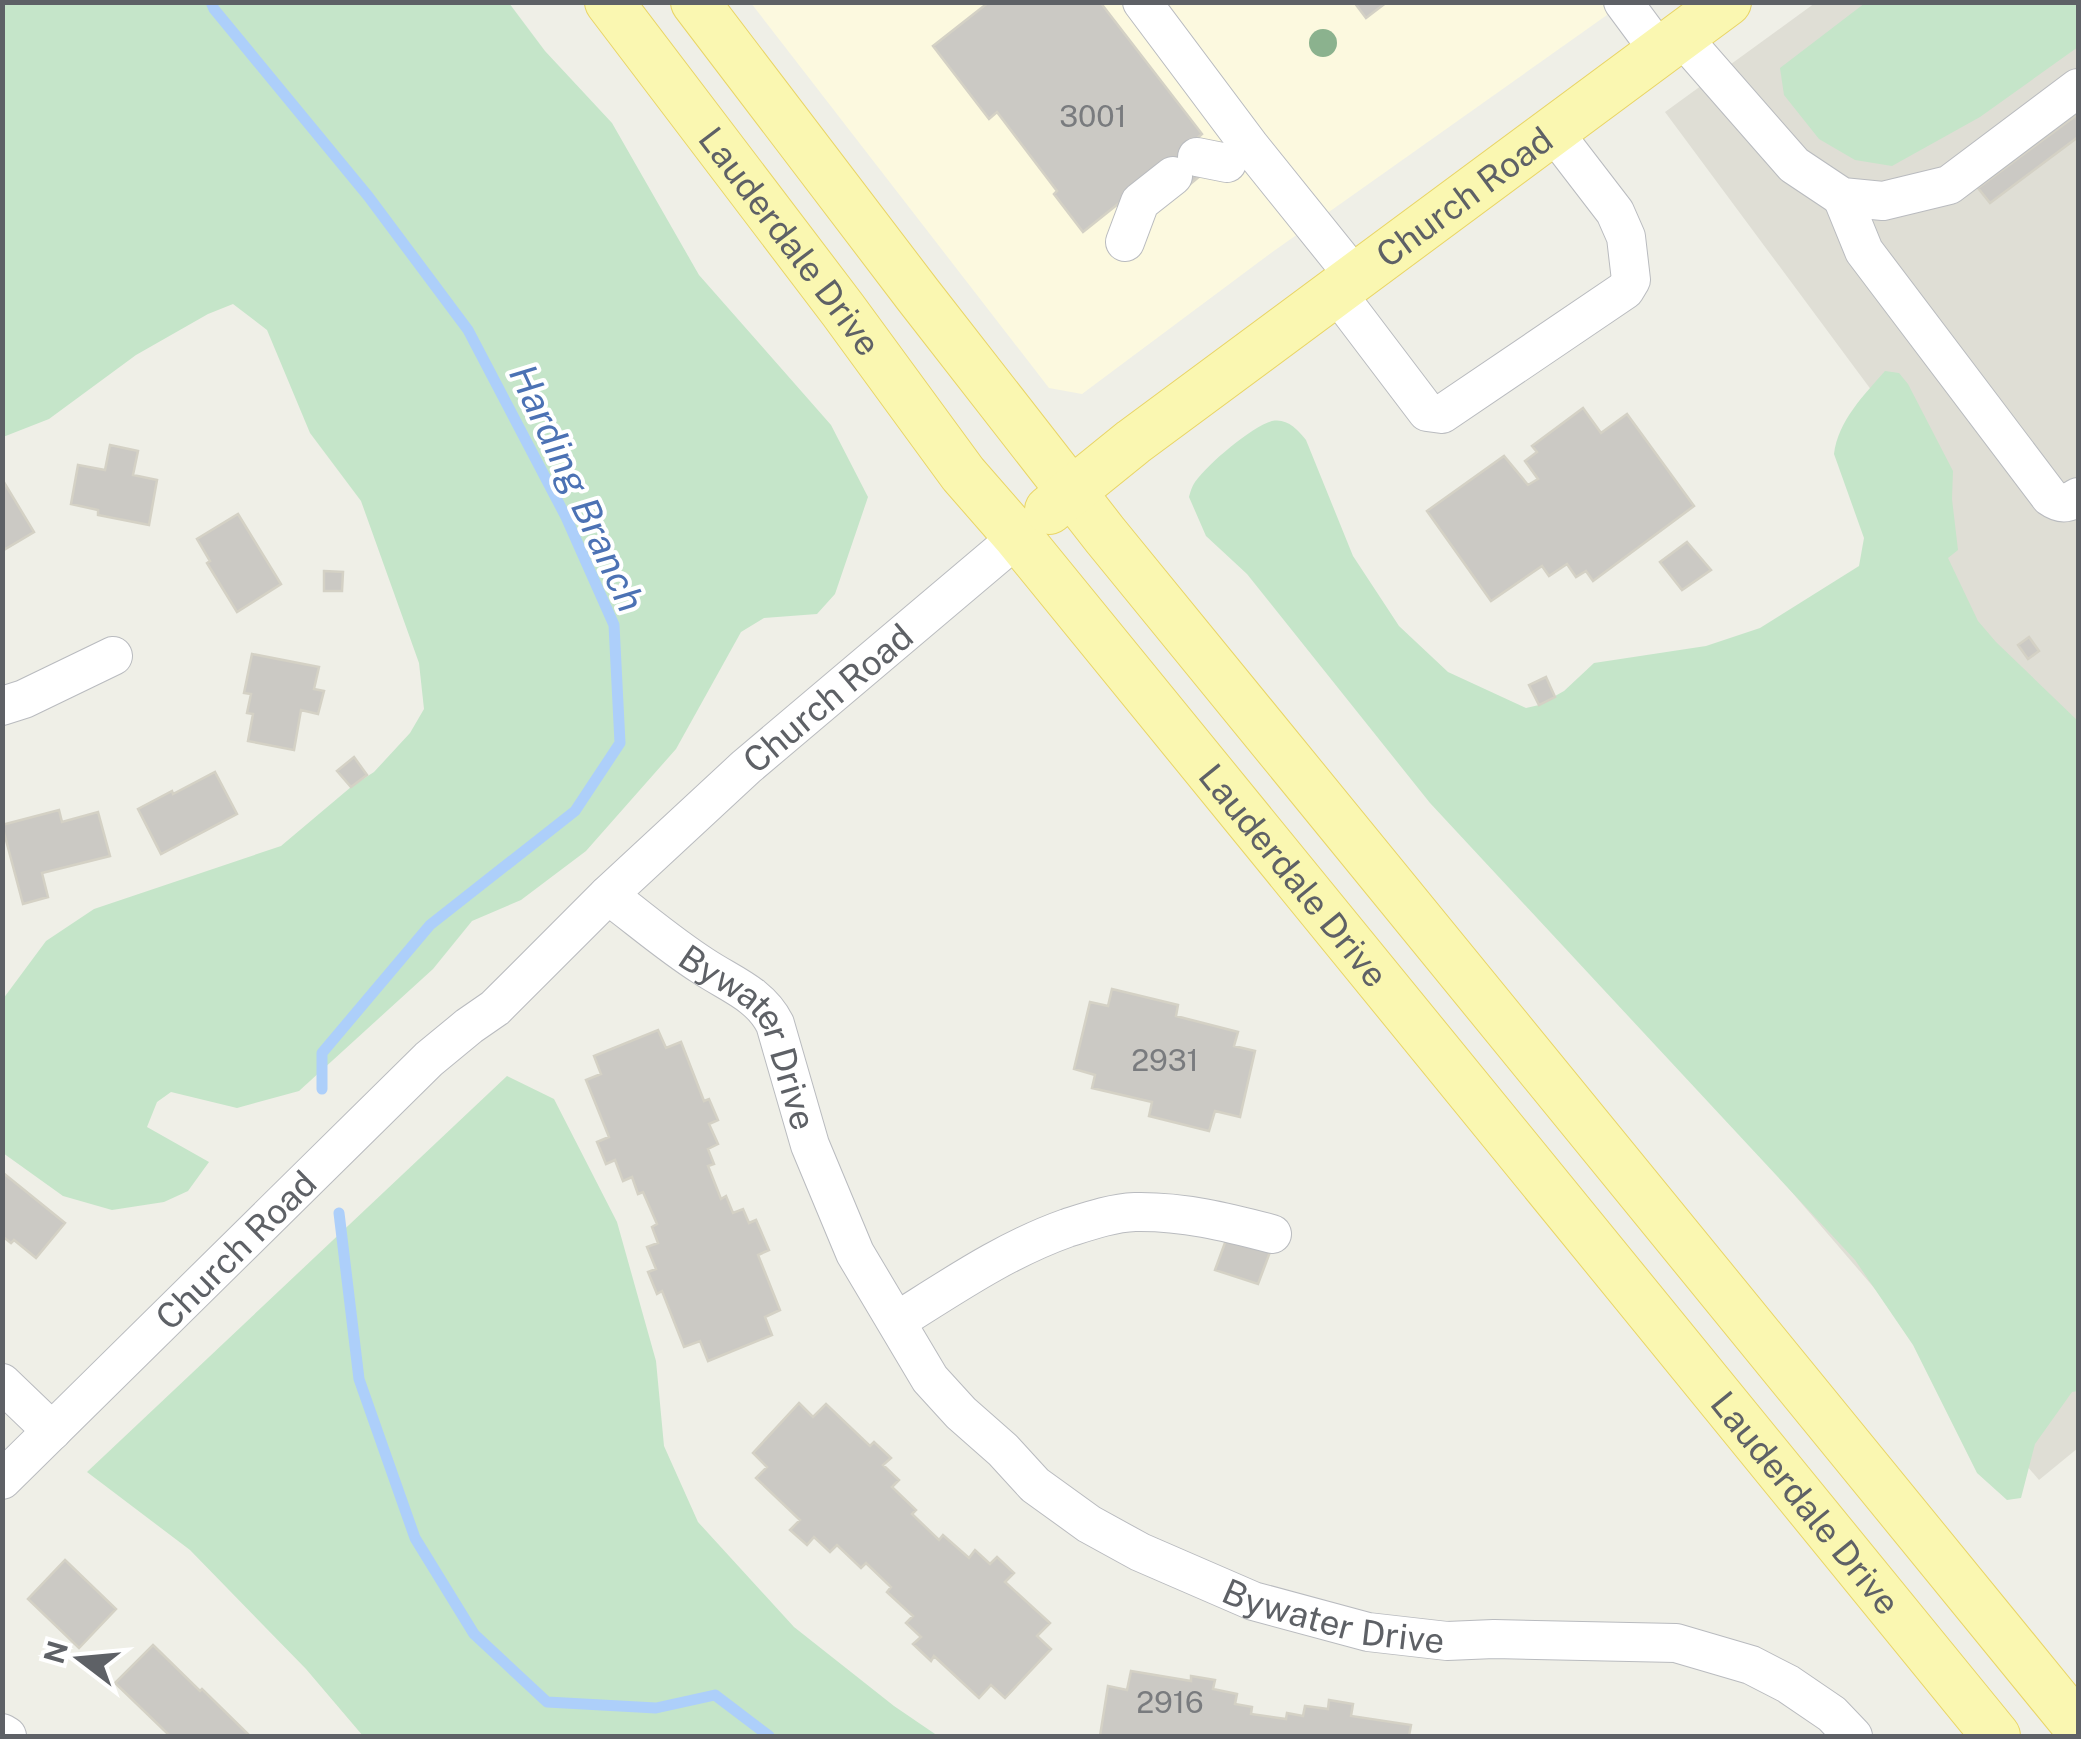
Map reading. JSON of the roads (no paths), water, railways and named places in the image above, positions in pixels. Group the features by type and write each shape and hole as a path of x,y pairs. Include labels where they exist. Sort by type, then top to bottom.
{"main road":[{"name":"Lauderdale Drive","path":"608,2 963,474 1996,1736"},
{"name":"Lauderdale Drive","path":"695,2 1071,492 2078,1726"},
{"name":"Church Road","path":"1018,537 1133,442 1726,2"}],"street":[{"path":"1142,2 1249,144 1428,412 1435,415 1626,290 1631,280 1626,237 1615,212 1552,130"},
{"path":"1623,2 1794,165 1842,197 1883,201 1950,185 2078,88"},
{"path":"1125,242 1140,202 1199,165"},
{"path":"1842,197 1864,251 2050,498 2070,503 2078,496"},
{"name":"Church Road","path":"2,1480 429,1058 495,1008 608,895 759,756 1018,537"},
{"path":"2,706 112,656"},
{"name":"Bywater Drive","path":"608,895 766,1007 775,1024 810,1144 856,1253 930,1379 1036,1485 1089,1524 1140,1552 1253,1601 1368,1632 1447,1641 1676,1643 1751,1665 1788,1684 1832,1714 1853,1736"},
{"path":"897,1321 1003,1256 1095,1218 1133,1212 1200,1216 1272,1234"},
{"path":"2,1383 52,1431"}],"waterway":[{"name":"Harding Branch","path":"211,2 368,196 468,330 566,517 614,625 620,743 575,811 430,925 322,1053 322,1089"},
{"name":"Harding Branch","path":"339,1213 359,1379 415,1538 474,1634 547,1702 656,1708 715,1695 769,1736"}]}
